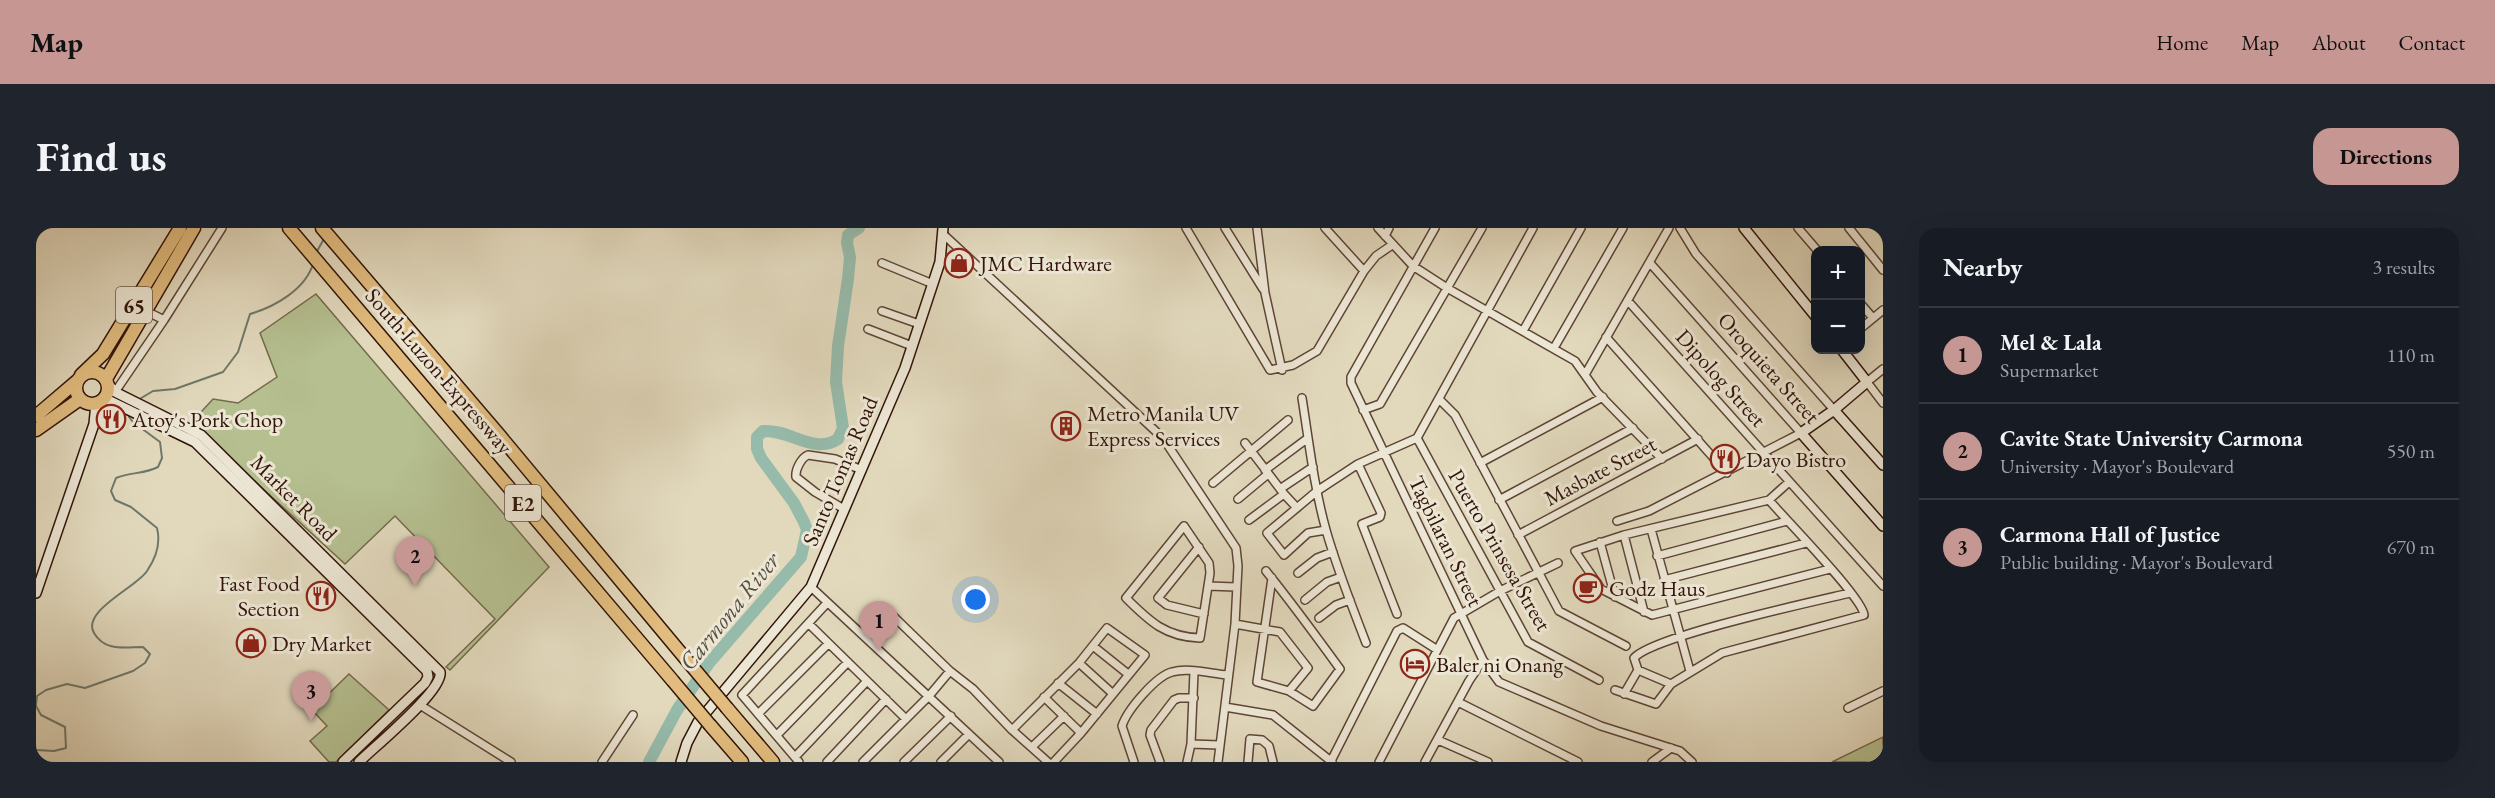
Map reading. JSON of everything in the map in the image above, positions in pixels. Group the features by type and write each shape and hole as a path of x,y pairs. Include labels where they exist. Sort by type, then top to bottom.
{"highway":[{"name":"65","path":"79,378 103,354 180,228"},
{"name":"65","path":"109,393 144,310 194,228"},
{"name":"South Luzon Expressway","path":"322,228 773,762"},
{"name":"South Luzon Expressway","path":"290,229 742,762"},
{"path":"36,416 79,378 94,372 109,393 87,403 80,399 76,391 79,378"},
{"path":"36,430 80,399"}],"main road":[{"path":"1744,228 1811,312"},
{"name":"Santo Tomas Road","path":"681,762 687,743 698,722 811,587 862,470 912,346 940,262 943,231"},
{"path":"1801,433 1834,410 1867,382 1845,354"},
{"name":"Market Road","path":"109,393 154,416 201,435 440,672 441,678 438,684 420,705"},
{"name":"65","path":"36,593 94,424 109,393"},
{"path":"1834,410 1883,465"},
{"name":"Market Road","path":"154,416 195,442 427,671 428,677 425,683 343,762"},
{"name":"Oroquieta Street","path":"1801,433 1883,526"},
{"path":"359,762 420,705"}],"street":[{"path":"109,393 164,320 222,228"},
{"path":"1186,228 1270,370 1282,369 1317,351 1364,271 1376,256 1392,244"},
{"path":"1225,228 1265,293"},
{"path":"1257,228 1265,293 1282,369"},
{"path":"1325,228 1364,271"},
{"path":"1378,228 1413,266 1575,361 1603,397 1662,459"},
{"path":"1385,236 1389,228"},
{"name":"Tagbilaran Street","path":"1435,228 1351,378 1351,383 1383,454 1462,612 1483,660 1498,682 1600,726 1680,751 1692,762"},
{"path":"1363,411 1380,404 1482,228"},
{"path":"1326,530 1308,533 1284,555 1267,533 1317,491 1359,464 1417,438 1533,228"},
{"path":"1523,331 1581,228"},
{"path":"1554,348 1623,228"},
{"path":"1586,373 1669,228"},
{"path":"1680,228 1696,254 1834,410"},
{"path":"1798,228 1814,246"},
{"path":"1849,228 1883,270"},
{"path":"943,231 1163,438 1236,548 1238,566 1235,624 1218,762"},
{"path":"882,263 933,284"},
{"name":"Oroquieta Street","path":"1650,263 1801,433"},
{"name":"Dipolog Street","path":"1628,301 1883,586"},
{"path":"1865,309 1873,318"},
{"path":"144,310 164,320"},
{"path":"1865,325 1883,310"},
{"path":"882,311 919,324"},
{"path":"868,329 912,346"},
{"path":"1606,337 1727,473"},
{"path":"1883,369 1867,382 1883,403"},
{"path":"1480,463 1603,397"},
{"path":"1302,399 1317,491 1326,530 1366,643"},
{"path":"1439,399 1455,415 1559,611 1626,646"},
{"path":"1213,483 1288,420"},
{"path":"1499,500 1633,428"},
{"path":"1617,521 1649,511 1727,473 1801,433"},
{"path":"1238,499 1308,438"},
{"name":"Puerto Prinsesa Street","path":"1417,438 1528,642 1599,680"},
{"name":"Masbate Street","path":"1518,535 1698,439"},
{"path":"1245,443 1297,508"},
{"path":"844,509 815,492 796,477 796,472 802,460 808,455 836,459 862,470"},
{"path":"1359,464 1382,513 1380,517 1362,524 1397,614"},
{"path":"1249,519 1313,467"},
{"path":"1789,482 1769,500 1624,535 1575,551 1596,585 1644,612 1656,615 1830,570"},
{"path":"1615,690 1656,704 1671,684 1722,653 1864,615 1864,611 1850,593 1769,500"},
{"path":"1657,556 1787,521"},
{"path":"1184,526 1209,563 1208,586 1200,638 1169,634 1139,612 1126,598 1184,526"},
{"path":"1651,529 1690,671"},
{"path":"1624,535 1644,612"},
{"path":"1600,542 1615,597"},
{"path":"1664,580 1806,543"},
{"path":"1199,547 1158,598 1167,605 1204,614"},
{"path":"1298,573 1317,558 1333,552"},
{"path":"1379,762 1454,618 1500,591 1558,563"},
{"path":"1266,571 1272,578 1340,669 1313,706 1289,692 1257,682 1272,578"},
{"path":"1305,600 1327,582 1341,577"},
{"path":"1208,586 1236,587"},
{"path":"811,587 999,762"},
{"path":"1671,684 1638,670 1634,658 1636,655 1679,637 1850,593"},
{"path":"1318,618 1336,605 1350,600"},
{"path":"827,603 742,695 797,760 867,681"},
{"path":"864,635 890,613 1048,762"},
{"path":"808,624 906,719"},
{"path":"1235,624 1280,632 1308,668 1289,692"},
{"path":"1012,730 1079,663 1107,628 1144,655 1097,714 1054,762"},
{"path":"1225,708 1273,715 1332,761 1397,631 1404,628 1436,649"},
{"path":"758,714 828,644"},
{"path":"1093,646 1128,674"},
{"path":"1425,762 1483,660"},
{"path":"777,735 848,662"},
{"path":"1079,663 1113,693"},
{"path":"1624,694 1638,670"},
{"path":"863,762 929,696 950,671"},
{"path":"1134,762 1122,726 1127,716 1162,677 1173,671 1228,675"},
{"path":"1187,762 1191,744 1194,672"},
{"path":"1058,683 1097,714"},
{"path":"1848,708 1883,690"},
{"path":"1044,697 1081,733"},
{"path":"1160,762 1150,735 1151,730 1174,700 1194,698"},
{"path":"826,762 886,699"},
{"path":"1458,702 1578,762"},
{"path":"420,705 511,762"},
{"path":"602,762 633,715"},
{"path":"904,762 951,716"},
{"path":"1032,747 1064,716"},
{"path":"941,762 969,734"},
{"path":"1248,762 1250,740 1262,740 1269,746 1273,762"},
{"path":"1438,740 1488,762"},
{"path":"1191,744 1219,745"},
{"path":"1652,762 1671,748"}],"green space":[{"path":"316,294 549,567 450,670 446,667 495,619 395,516 345,564 191,423 213,399 238,403 277,377 260,333"},
{"path":"349,674 389,710 336,762 329,762 310,741 327,726 312,710"},
{"path":"1883,737 1883,762 1832,762"}],"waterway":[{"name":"Carmona River","path":"649,762 677,710 709,663 801,557 807,530 794,503 761,458 757,449 757,437 763,431 773,431 811,443 829,443 838,439 843,428 836,382 838,346 850,257 847,243 848,235 859,228"},
{"path":"316,253 325,237"},
{"path":"138,400 153,391 175,389 223,372 238,352 250,314 269,307 288,296 303,282 313,264"},
{"path":"36,705 37,696 46,690 67,684 85,688 133,671 145,663 150,654 143,647 110,646 99,639 92,625 95,616 102,608 147,571 158,545 157,528 131,507 115,500 111,491 116,478 158,467 162,458 160,442 133,422 129,417 131,413"},
{"path":"36,706 41,715 65,727 66,748 54,751 36,750"}],"place":[{"name":"JMC Hardware","path":"959,263"},
{"name":"Atoy's Pork Chop","path":"111,419"},
{"name":"Metro Manila UV Express Services","path":"1066,426"},
{"name":"Dayo Bistro","path":"1725,459"},
{"name":"Cavite State University Carmona","path":"415,586"},
{"name":"Godz Haus","path":"1588,588"},
{"name":"Fast Food Section","path":"321,596"},
{"name":"Dry Market","path":"251,643"},
{"name":"Mel & Lala","path":"879,651"},
{"name":"Baler ni Onang","path":"1415,664"},
{"name":"Carmona Hall of Justice","path":"311,721"}]}
